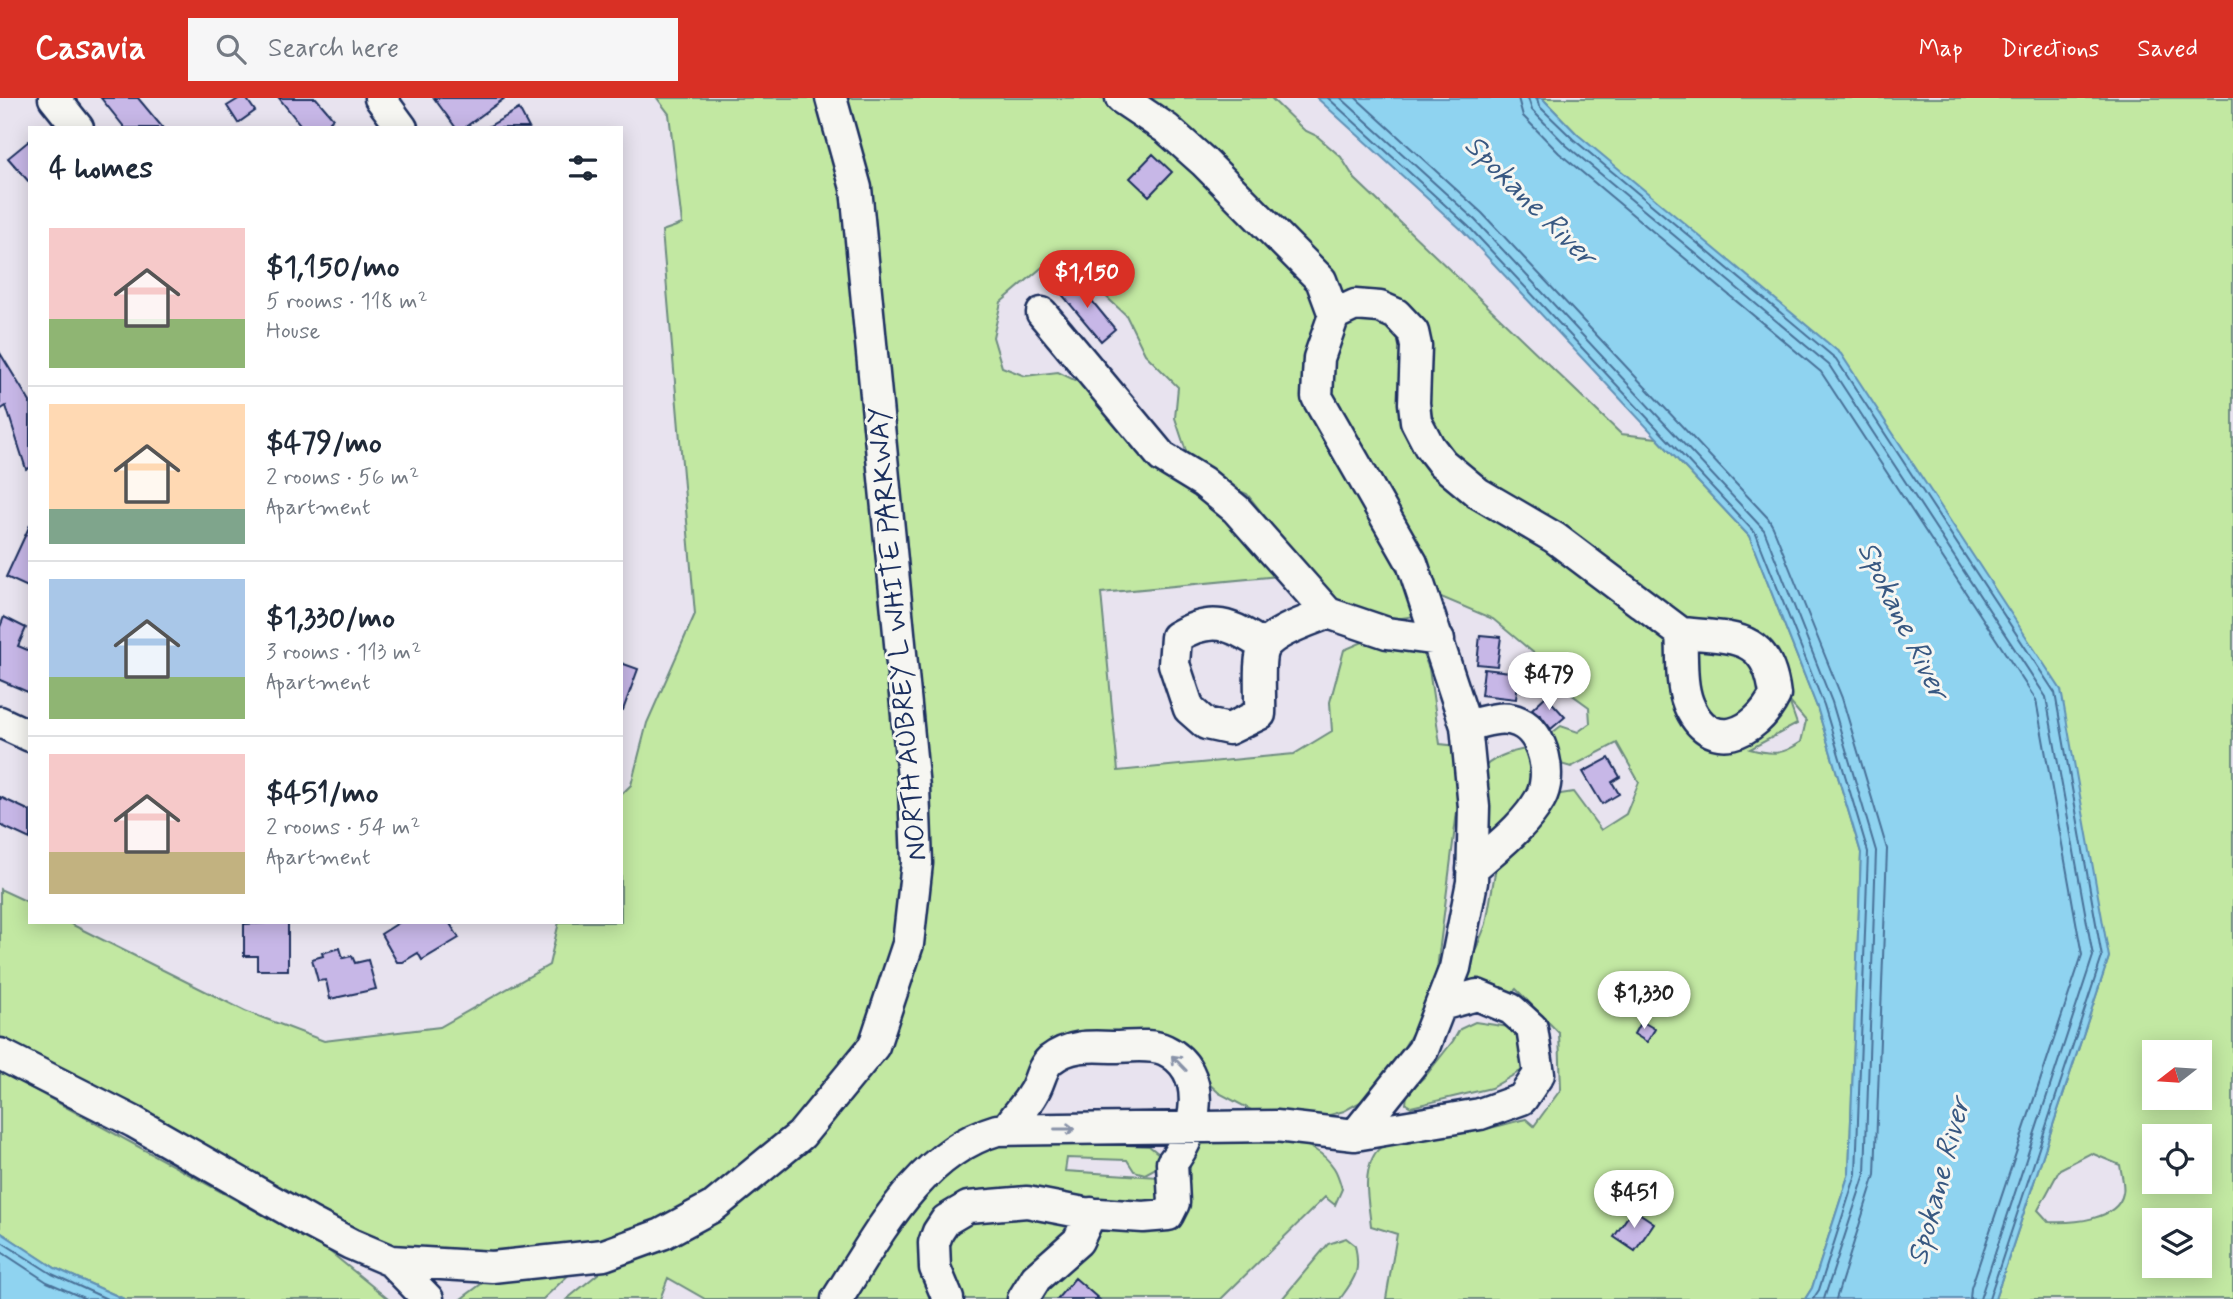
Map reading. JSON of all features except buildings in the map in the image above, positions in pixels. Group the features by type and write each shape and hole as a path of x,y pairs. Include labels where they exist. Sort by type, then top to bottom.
{"street":[{"path":"54,98 76,126"},
{"path":"380,98 400,126"},
{"name":"NORTH AUBREY L WHITE PARKWAY","path":"0,1055 134,1122 319,1228 391,1261 492,1267 604,1255 663,1234 714,1206 801,1135 874,1046 908,944 916,863 914,788 856,188 831,98"},
{"path":"1121,98 1167,129 1321,280 1334,315 1319,358 1317,397 1412,563 1466,726 1474,807 1472,882 1455,968 1423,1050 1355,1135"},
{"path":"1334,315 1356,305 1380,307 1402,319 1413,332 1416,346 1416,421 1429,446 1442,463 1478,493 1555,538 1681,633"},
{"path":"1042,313 1162,457 1203,482 1236,509 1328,613 1387,633 1439,640"},
{"path":"1264,646 1283,631 1328,613"},
{"path":"1466,726 1502,718 1519,722 1531,731 1542,750 1547,772 1542,797 1521,825 1472,869"},
{"path":"0,722 28,735"},
{"path":"1004,1126 1134,1129 1192,1125 1276,1126 1355,1135 1480,1114 1522,1099 1539,1074 1532,1028 1511,1009 1477,995 1441,1005"},
{"path":"837,1299 894,1209 936,1165 961,1145 1004,1126 1034,1093 1047,1062 1066,1050 1087,1046 1145,1046 1165,1050 1182,1062 1196,1092 1192,1125 1184,1148 1172,1163 1174,1203 1168,1215 1143,1217 1091,1213 1027,1202 968,1207 946,1220 934,1243 935,1268 948,1299"},
{"path":"1023,1299 1036,1278 1078,1241 1091,1213"},
{"path":"391,1261 428,1299"}],"green space":[{"path":"657,98 821,98 839,184 891,639 905,842 898,948 871,1027 832,1088 747,1167 710,1195 654,1225 592,1246 491,1258 385,1248 0,1047 0,889 28,902 28,924 71,924 245,1011 324,1041 440,1027 549,965 559,924 623,924 623,793 631,785 647,723 695,614 662,231 682,224 669,114"},
{"path":"837,98 1271,98 1304,130 1317,136 1341,157 1355,179 1621,434 1657,438 1749,536 1817,707 1861,853 1849,1173 1812,1288 1805,1299 1386,1299 1397,1234 1371,1226 1368,1174 1373,1157 1379,1149 1413,1136 1471,1132 1526,1119 1534,1126 1561,1089 1559,1033 1516,989 1506,999 1469,984 1468,969 1486,924 1496,867 1548,796 1573,792 1601,830 1626,814 1639,782 1617,743 1571,767 1554,762 1548,736 1561,726 1578,732 1590,723 1589,707 1560,686 1548,665 1493,619 1434,594 1304,370 1305,389 1326,442 1407,574 1414,616 1396,619 1353,613 1326,603 1285,542 1247,494 1205,476 1188,457 1175,418 1178,387 1145,354 1126,315 1059,253 1001,302 993,337 1002,367 1025,376 1058,372 1087,386 1220,506 1279,576 1101,593 1118,771 1294,754 1332,731 1330,702 1344,650 1372,638 1423,654 1429,669 1440,744 1458,746 1462,772 1437,969 1423,1014 1390,1072 1366,1099 1344,1111 1309,1121 1270,1120 1219,1093 1205,1080 1194,1062 1091,1039 1019,1108 976,1126 826,1299 705,1299 668,1278 660,1299 567,1299 610,1264 805,1143 915,944","holes":["1789,701 1806,721 1801,742 1783,752 1750,749 1797,724"]},
{"path":"1542,98 2233,98 2233,1299 1995,1299 2109,957 1577,134","holes":["2091,1153 2120,1165 2123,1193 2119,1202 2103,1215 2081,1221 2049,1222 2038,1210 2060,1169"]},
{"path":"1528,749 1536,796 1486,846 1480,772 1501,756"},
{"path":"1475,1022 1509,1027 1524,1038 1524,1069 1491,1088 1411,1107 1406,1104 1407,1094 1427,1074 1460,1029"},
{"path":"0,1071 329,1251 388,1299 124,1299 55,1268 0,1232"},
{"path":"1276,1138 1293,1141 1323,1155 1335,1170 1342,1189 1335,1205 1325,1197 1221,1299 853,1299 901,1213 949,1163 995,1139 1149,1146 1162,1160 1156,1168 1145,1174 1134,1171 1127,1160 1067,1158 1065,1171 1190,1179 1190,1159 1195,1146 1207,1139"},
{"path":"1346,1238 1355,1245 1357,1268 1353,1280 1340,1299 1282,1299 1328,1244"},
{"path":"577,1267 543,1299 461,1299 488,1279"}],"water":[{"name":"Spokane River","path":"1317,98 1542,98 1577,134 1841,354 2061,690 2109,957 1995,1299 1805,1299 1812,1288 1849,1173 1861,853 1817,707 1749,536 1463,231"},
{"path":"0,1232 55,1268 124,1299 0,1299"}]}
